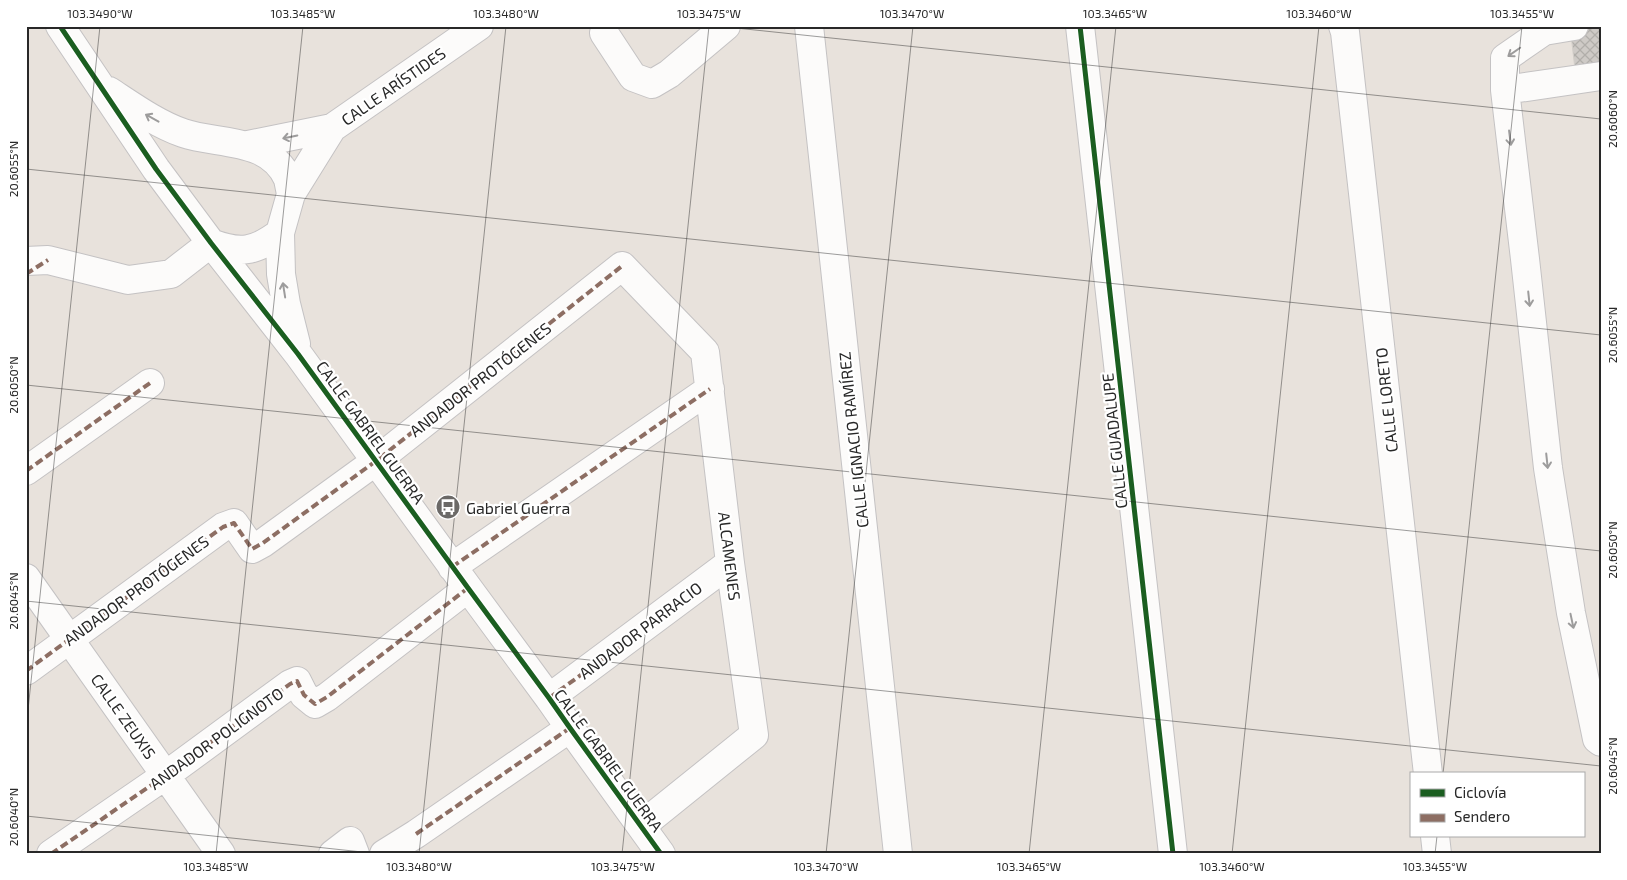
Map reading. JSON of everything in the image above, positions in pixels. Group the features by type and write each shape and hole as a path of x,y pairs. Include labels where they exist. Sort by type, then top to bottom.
{"street":[{"name":"CALLE GABRIEL GUERRA","path":"60,26 156,169 298,354 550,698 661,854"},
{"name":"CALLE ARÍSTIDES","path":"248,145 332,128 479,26"},
{"path":"604,33 634,76 652,84 669,74 726,26"},
{"name":"CALLE IGNACIO RAMÍREZ","path":"809,26 898,854"},
{"name":"CALLE GUADALUPE","path":"1080,26 1173,854"},
{"name":"CALLE LORETO","path":"1343,26 1428,772"},
{"path":"1574,26 1544,31 1505,58 1505,90 1548,468 1571,613 1597,739 1601,742"},
{"path":"1505,90 1601,76"},
{"name":"CALLE GABRIEL GUERRA","path":"101,87 150,117 181,132 206,140 248,145"},
{"name":"CALLE ARÍSTIDES","path":"291,194 332,128"},
{"path":"156,169 163,148 169,140 181,132"},
{"path":"248,145 268,155 280,166 288,179 291,194"},
{"name":"CALLE GABRIEL GUERRA","path":"291,194 280,233 281,274 298,354"},
{"path":"34,265 128,280 171,274 211,243 229,250 247,250 265,244 280,233"},
{"name":"ALCAMENES","path":"622,266 705,352 730,562 754,735 641,826"},
{"name":"ANDADOR PROTÓGENES","path":"26,670 223,527 234,523 252,549 271,537 376,461 622,266"},
{"path":"26,471 150,383"},
{"name":"ANDADOR POLIGNOTO","path":"51,854 166,775 290,684 297,681 304,695 315,704 327,697 460,577 710,389"},
{"name":"ANDADOR PARRACIO","path":"550,698 730,562"},
{"name":"CALLE ZEUXIS","path":"26,578 221,854"},
{"path":"384,854 570,728"},
{"path":"1435,838 1437,854"},
{"path":"333,854 350,841 355,854"}],"building":[{"path":"1570,26 1601,26 1601,66 1575,69"}],"marked path":[{"path":"26,274 48,260"},
{"path":"26,671 223,527 234,523 252,549 263,543 376,461 622,266"},
{"path":"26,471 150,383"},
{"path":"452,567 710,389"},
{"path":"51,854 166,775 290,684 297,681 304,695 315,704 327,697 468,588"},
{"path":"549,698 621,646"},
{"path":"416,834 570,728"}],"cycle path":[{"path":"60,26 156,169 298,354 661,854"},
{"path":"1080,26 1173,854"}],"place":[{"name":"Gabriel Guerra","path":"448,507"}]}
